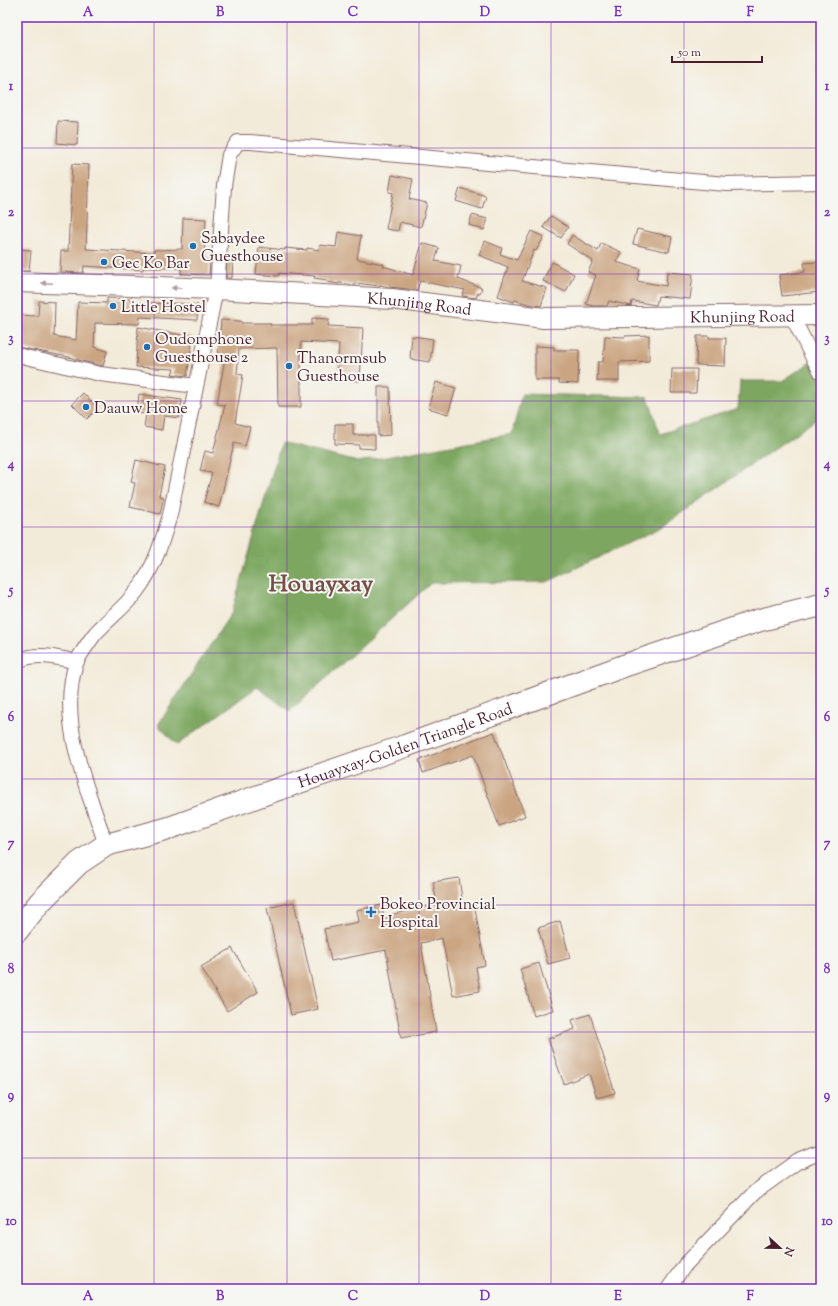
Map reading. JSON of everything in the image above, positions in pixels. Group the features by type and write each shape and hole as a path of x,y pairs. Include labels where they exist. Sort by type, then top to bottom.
{"main road":[{"name":"Khunjing Road","path":"17,282 217,289 392,300 544,318 821,315"},
{"name":"Houayxay-Golden Triangle Road","path":"17,931 40,902 79,863 106,845 169,828 406,746 629,664 760,620 821,605"}],"street":[{"path":"106,845 76,753 70,710 72,683 77,662 94,636 136,592 152,568 170,515 217,289 224,186 229,155 238,142 726,184 821,182"},
{"path":"792,316 821,372"},
{"path":"17,355 100,374 196,386"},
{"path":"17,661 36,656 51,656 77,662"},
{"path":"668,1289 684,1265 755,1192 797,1162 821,1152"}],"green space":[{"path":"814,360 821,372 821,416 662,527 547,582 431,583 290,711 257,687 177,745 158,725 232,612 281,443 358,462 512,434 522,394 648,397 660,434 738,409 740,381 782,381"}],"building":[{"path":"58,121 78,122 77,145 57,143"},
{"path":"72,164 89,165 86,249 154,253 154,250 182,249 183,218 206,219 204,260 210,260 209,275 181,274 181,268 143,268 143,270 84,266 83,273 60,272 61,251 68,251"},
{"path":"392,175 413,179 409,199 427,203 421,227 400,222 398,231 386,229 393,193 389,192"},
{"path":"460,188 486,196 482,209 456,201"},
{"path":"472,215 488,219 484,230 469,225"},
{"path":"551,216 568,227 561,238 543,227"},
{"path":"637,229 672,237 669,252 633,244"},
{"path":"531,231 544,237 536,251 534,250 522,281 547,288 541,306 515,300 514,302 498,296 508,267 479,255 485,241 502,248 500,254 517,260"},
{"path":"338,232 361,236 357,259 384,264 383,266 413,275 422,243 439,248 435,261 461,266 458,279 482,288 480,293 478,293 476,298 462,296 465,290 420,281 417,290 355,283 355,285 339,284 314,278 315,276 279,273 279,276 256,274 259,247 285,250 285,248 307,250 307,248 319,250 320,245 336,247"},
{"path":"572,235 598,251 601,243 621,252 616,262 640,269 637,281 666,286 667,272 693,274 690,299 658,296 656,305 632,301 631,306 609,301 607,306 593,306 586,304 596,275 588,272 593,261 567,244"},
{"path":"17,249 31,250 29,271 17,271"},
{"path":"227,261 233,261 232,278 226,278"},
{"path":"552,262 574,274 566,292 543,281"},
{"path":"818,262 820,292 782,296 779,275 805,272 804,263"},
{"path":"107,298 130,299 130,302 198,305 197,320 140,317 139,324 95,323 94,347 107,351 103,366 74,358 17,347 17,315 38,316 39,301 55,302 54,336 76,340 78,302 107,303"},
{"path":"312,318 329,319 328,326 363,328 360,381 337,380 339,344 301,342 301,407 278,407 277,348 239,349 237,374 243,375 235,423 250,427 245,446 234,443 219,507 204,502 212,473 200,471 205,451 213,453 225,405 217,404 225,358 218,357 221,320 241,321 241,323 270,323 270,325 312,325"},
{"path":"138,327 193,337 187,376 172,374 174,369 136,367"},
{"path":"649,335 649,361 619,362 619,381 597,381 598,362 603,362 605,336 625,337"},
{"path":"412,336 433,339 430,362 410,359"},
{"path":"697,336 726,338 725,366 696,365"},
{"path":"535,346 554,347 554,350 579,350 578,384 559,383 559,380 535,380"},
{"path":"672,369 697,369 696,393 671,393"},
{"path":"436,382 456,388 448,414 428,408"},
{"path":"378,387 390,387 391,435 378,436"},
{"path":"83,393 98,408 87,419 72,404"},
{"path":"139,394 182,400 179,418 164,416 162,430 144,427 146,414 137,413"},
{"path":"335,424 353,424 353,435 375,435 375,449 359,448 359,445 335,444"},
{"path":"136,460 165,467 159,496 164,497 160,514 130,507 135,483 131,482"},
{"path":"494,732 525,816 499,826 473,755 423,773 419,760"},
{"path":"459,878 463,905 474,903 485,965 476,967 480,991 453,996 442,938 421,943 436,1032 401,1038 386,950 331,961 324,929 359,922 357,910 381,905 384,916 437,905 433,882"},
{"path":"294,902 318,1009 291,1015 267,908"},
{"path":"560,921 570,958 548,964 538,928"},
{"path":"232,948 258,992 227,1011 201,967"},
{"path":"539,963 553,1010 534,1016 520,969"},
{"path":"590,1014 615,1093 597,1098 589,1074 564,1084 548,1039 575,1029 572,1020"}],"place":[{"name":"Sabaydee Guesthouse","path":"193,246"},
{"name":"Gec Ko Bar","path":"104,262"},
{"name":"Little Hostel","path":"113,306"},
{"name":"Oudomphone Guesthouse 2","path":"147,347"},
{"name":"Thanormsub Guesthouse","path":"289,366"},
{"name":"Daauw Home","path":"86,407"},
{"name":"Bokeo Provincial Hospital","path":"371,912"}],"district":[{"name":"Houayxay","path":"321,583"}]}
